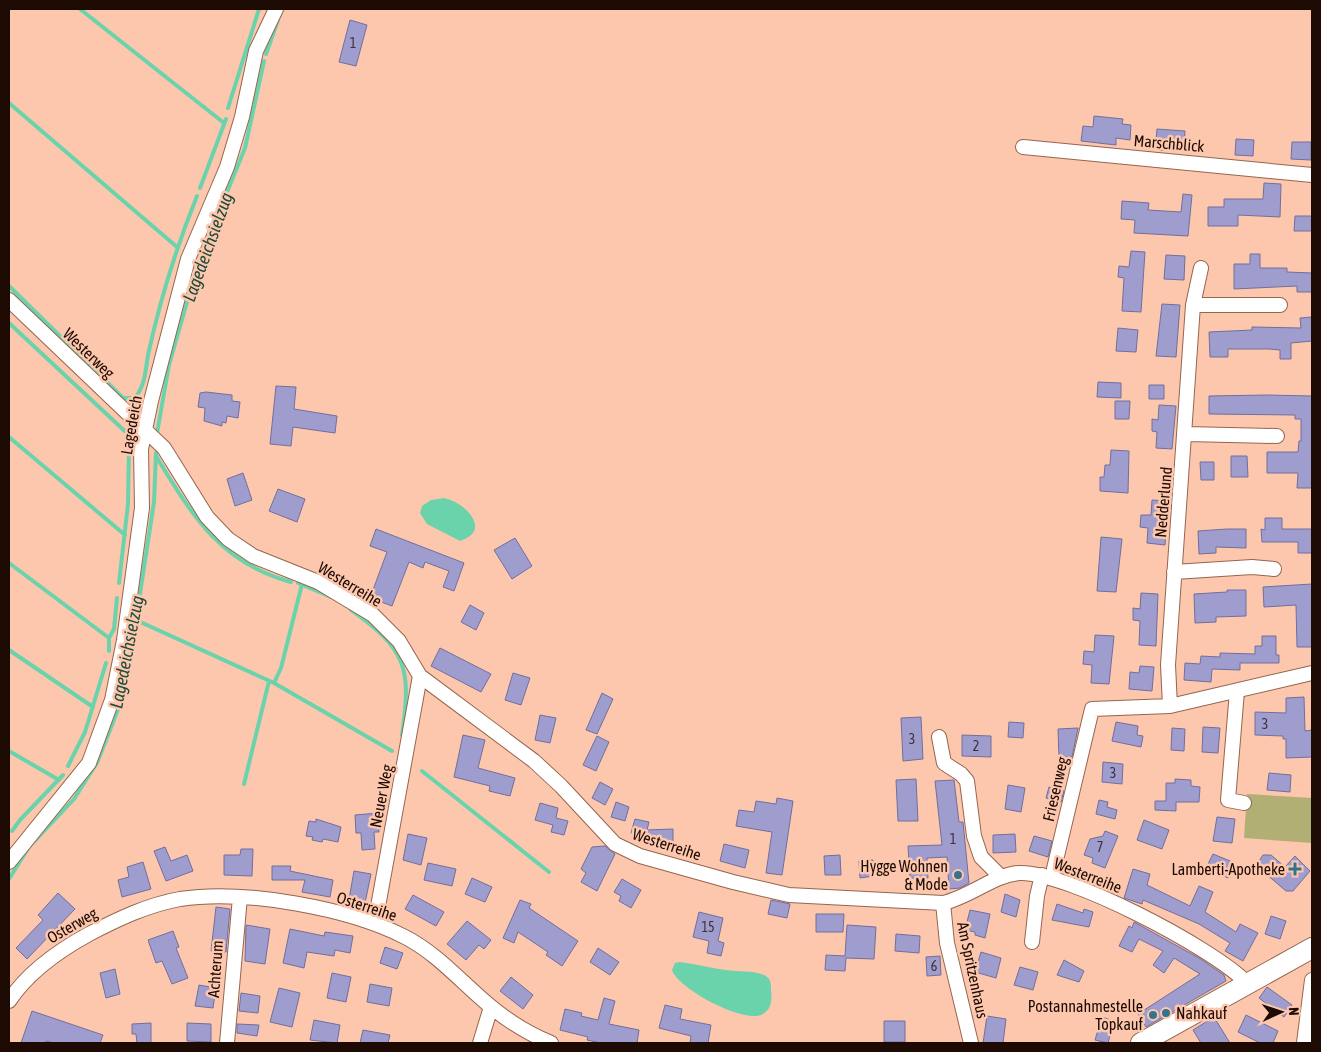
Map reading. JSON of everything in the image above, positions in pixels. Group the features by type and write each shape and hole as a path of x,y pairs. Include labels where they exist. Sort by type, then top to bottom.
{"street":[{"name":"Lagedeich","path":"9,862 89,763 112,700 124,640 142,508 141,449 144,432 188,259 227,167 242,117 256,51 276,9"},
{"name":"Marschblick","path":"1023,147 1312,175"},
{"name":"Nedderlund","path":"1170,706 1168,665 1174,572 1186,434 1193,305 1201,268"},
{"name":"Westerweg","path":"9,300 144,432"},
{"path":"1193,305 1280,305"},
{"name":"Westerreihe","path":"144,432 164,448 207,517 228,539 253,556 318,582 373,615 399,641 420,676 534,761 561,786 615,844 640,856 733,882 789,895 942,903 981,889 1001,877 1020,873 1047,876 1121,906 1185,940 1236,972 1247,983"},
{"path":"1186,434 1277,436"},
{"path":"1174,572 1252,567 1274,569"},
{"path":"1170,706 1312,673"},
{"name":"Neuer Weg","path":"375,923 420,676"},
{"path":"1237,691 1228,800 1244,804"},
{"name":"Friesenweg","path":"1032,942 1037,896 1047,876 1092,709 1170,706"},
{"path":"939,737 944,763 961,774 967,781 974,836 981,857 1001,877"},
{"name":"Osterreihe","path":"168,902 204,897 240,897 295,905 375,923 406,938 441,961 491,1007 532,1035 551,1043"},
{"name":"Achterum","path":"227,1043 240,897"},
{"name":"Osterweg","path":"9,1002 15,991 48,959 125,915 168,902"},
{"name":"Am Spritzenhaus","path":"942,903 947,943 971,1043"},
{"path":"1141,1043 1312,948"},
{"path":"1304,1043 1312,980"},
{"path":"480,1043 491,1007"}],"shaded area":[{"path":"444,498 460,505 472,517 475,524 474,531 470,536 460,541 427,524 420,513 422,506 431,500"},
{"path":"1247,794 1312,798 1312,843 1244,838"},
{"path":"680,962 726,970 755,972 764,975 771,983 770,1007 763,1014 754,1016 728,1010 713,1003 677,978 672,970 675,963"}],"building":[{"path":"350,20 367,25 356,66 339,62"},
{"path":"1094,116 1123,119 1122,124 1131,125 1130,140 1116,138 1116,145 1081,141 1083,126 1093,127"},
{"path":"1157,129 1185,131 1184,151 1160,150 1161,141 1156,141"},
{"path":"1236,139 1254,140 1253,156 1235,155"},
{"path":"1292,142 1311,142 1311,160 1291,159"},
{"path":"1264,183 1281,184 1280,217 1238,215 1238,226 1208,226 1208,207 1224,207 1224,199 1263,199"},
{"path":"1183,194 1192,195 1188,236 1134,233 1135,220 1121,219 1122,201 1149,203 1148,210 1181,212"},
{"path":"1295,216 1312,216 1312,231 1294,231"},
{"path":"1131,251 1145,252 1141,312 1122,311 1124,278 1118,277 1119,266 1129,267"},
{"path":"1250,254 1260,254 1260,268 1287,268 1287,272 1312,273 1312,292 1297,292 1297,286 1234,289 1234,264 1250,264"},
{"path":"1166,255 1185,256 1184,280 1164,279"},
{"path":"1162,304 1180,305 1176,357 1156,356"},
{"path":"1312,317 1312,341 1291,343 1291,359 1280,359 1280,350 1269,349 1228,349 1228,357 1210,357 1209,332 1252,330 1252,327 1301,328 1300,318"},
{"path":"1118,328 1138,330 1136,352 1116,351"},
{"path":"1098,382 1121,383 1121,398 1097,397"},
{"path":"1149,385 1164,385 1164,399 1149,399"},
{"path":"276,386 296,387 294,409 337,416 335,433 293,427 291,446 270,444"},
{"path":"200,393 232,395 232,401 240,402 238,418 227,416 226,423 222,422 222,426 204,421 205,408 198,407"},
{"path":"1209,396 1312,396 1312,488 1297,488 1298,473 1267,473 1267,452 1298,452 1299,441 1301,441 1301,419 1295,419 1295,415 1209,414"},
{"path":"1115,401 1130,401 1129,419 1115,419"},
{"path":"1159,405 1176,406 1172,449 1156,448 1157,432 1152,431 1152,419 1158,420"},
{"path":"1111,450 1129,451 1128,493 1100,491 1100,477 1104,477 1105,465 1110,465"},
{"path":"1231,456 1247,456 1248,477 1231,477"},
{"path":"1200,462 1214,462 1214,480 1201,480"},
{"path":"243,473 252,500 235,506 227,479"},
{"path":"278,489 305,499 297,522 269,511"},
{"path":"1152,500 1168,501 1165,545 1147,543 1148,528 1140,527 1141,515 1151,515"},
{"path":"1265,518 1282,518 1282,529 1312,529 1312,553 1298,553 1298,542 1262,542 1261,529 1265,530"},
{"path":"376,529 464,563 454,591 443,587 449,571 425,562 423,568 409,562 392,606 370,598 387,552 370,546"},
{"path":"1246,529 1246,548 1216,547 1216,553 1199,554 1198,531"},
{"path":"1101,537 1122,539 1116,592 1097,591"},
{"path":"515,538 532,566 512,579 494,550"},
{"path":"1312,584 1312,647 1297,647 1296,605 1264,607 1263,587"},
{"path":"1227,590 1246,590 1246,616 1216,617 1216,622 1195,623 1194,594 1227,592"},
{"path":"1141,593 1158,594 1156,646 1139,645 1140,621 1133,620 1133,608 1140,609"},
{"path":"470,605 484,613 476,630 461,622"},
{"path":"1095,635 1114,636 1109,684 1091,683 1092,665 1083,664 1084,651 1094,652"},
{"path":"1262,636 1276,636 1276,655 1279,655 1279,663 1240,663 1240,670 1212,669 1211,682 1184,680 1185,663 1200,664 1201,656 1220,657 1220,653 1255,654 1255,646 1262,646"},
{"path":"440,648 491,674 481,692 431,666"},
{"path":"1140,666 1154,667 1152,691 1129,689 1130,672 1139,673"},
{"path":"513,673 530,678 521,705 505,700"},
{"path":"602,693 613,699 597,734 586,730"},
{"path":"1304,697 1305,731 1312,730 1312,757 1286,758 1286,739 1283,739 1283,736 1255,735 1255,712 1286,713 1286,698"},
{"path":"540,715 556,718 550,743 535,740"},
{"path":"921,717 923,759 903,761 901,718"},
{"path":"1009,722 1024,723 1023,738 1008,737"},
{"path":"1116,722 1138,726 1137,735 1143,736 1141,747 1112,741"},
{"path":"1203,727 1220,728 1218,753 1202,752"},
{"path":"1078,728 1072,757 1059,757 1058,729"},
{"path":"1172,728 1185,729 1184,751 1171,750"},
{"path":"463,735 485,740 478,768 515,778 510,796 489,791 490,786 454,777"},
{"path":"962,735 991,736 991,757 962,756"},
{"path":"597,736 609,742 596,771 583,765"},
{"path":"1103,762 1123,764 1122,784 1102,782"},
{"path":"1269,773 1291,775 1290,792 1267,790"},
{"path":"916,779 918,821 898,821 896,780"},
{"path":"1175,779 1191,780 1191,786 1200,787 1199,802 1176,802 1176,811 1155,810 1155,801 1166,801 1166,783 1175,783"},
{"path":"954,780 959,822 963,822 969,883 960,888 949,889 947,857 927,858 928,878 910,878 908,846 942,845 935,781"},
{"path":"600,782 613,789 605,805 592,798"},
{"path":"1008,785 1025,788 1021,812 1005,809"},
{"path":"1049,787 1064,791 1061,802 1046,798"},
{"path":"777,798 793,801 782,875 766,873 772,832 736,826 739,810 754,812 756,801 776,804"},
{"path":"1099,800 1108,802 1107,807 1117,810 1115,819 1096,814"},
{"path":"616,802 629,807 625,821 611,817"},
{"path":"540,803 558,808 556,818 568,821 564,835 551,832 553,825 535,820"},
{"path":"378,813 379,832 374,832 375,849 362,850 361,833 356,833 355,815"},
{"path":"1217,817 1235,819 1232,843 1213,841"},
{"path":"316,819 341,827 338,842 323,839 322,842 312,840 313,837 306,836 309,821 316,822"},
{"path":"635,819 649,822 647,830 673,829 673,844 657,845 657,839 631,833"},
{"path":"1144,820 1169,830 1162,849 1137,840"},
{"path":"1105,831 1118,836 1105,868 1092,863 1093,858 1084,855 1090,839 1103,836"},
{"path":"408,834 427,838 421,865 403,860"},
{"path":"1015,834 1016,852 993,853 993,835"},
{"path":"1034,836 1052,841 1048,857 1029,851"},
{"path":"724,844 749,850 745,868 720,861"},
{"path":"605,846 615,854 597,891 581,882 586,873 581,869 592,847"},
{"path":"165,847 171,861 187,855 193,871 166,881 154,851"},
{"path":"241,849 253,849 252,876 224,875 224,855 240,855"},
{"path":"1213,854 1235,863 1228,878 1206,868"},
{"path":"840,855 841,875 825,875 824,856"},
{"path":"1263,855 1271,855 1285,867 1295,856 1310,871 1293,891 1286,891 1259,868 1259,861"},
{"path":"873,860 874,876 860,878 859,861"},
{"path":"143,862 151,889 122,897 118,880 129,877 127,867"},
{"path":"428,863 456,869 452,886 424,880"},
{"path":"272,866 291,866 290,871 333,880 330,897 302,892 305,880 272,880"},
{"path":"1133,869 1150,874 1147,885 1190,906 1199,886 1213,892 1205,912 1236,932 1240,924 1258,933 1243,961 1225,951 1230,943 1199,924 1143,900 1142,904 1124,898"},
{"path":"354,871 371,874 365,903 349,899"},
{"path":"472,878 492,887 485,902 465,894"},
{"path":"622,879 641,890 631,908 619,901 621,896 614,892"},
{"path":"58,893 75,909 27,959 16,948 43,920 38,915"},
{"path":"1005,894 1020,900 1016,917 1001,912"},
{"path":"413,895 444,912 436,926 405,909"},
{"path":"520,900 531,904 529,908 578,941 562,966 546,955 548,952 518,932 514,943 503,938"},
{"path":"771,900 790,904 787,918 768,914"},
{"path":"1057,904 1083,913 1084,909 1093,912 1089,927 1052,920"},
{"path":"216,907 230,909 226,952 211,951"},
{"path":"970,910 990,914 985,938 975,935 975,932 965,930"},
{"path":"699,912 723,918 718,941 724,943 721,956 707,953 709,941 693,937"},
{"path":"816,914 844,914 843,932 816,932"},
{"path":"1271,916 1286,921 1280,939 1265,934"},
{"path":"467,921 491,940 484,949 479,945 466,960 447,944"},
{"path":"1134,922 1199,958 1224,975 1226,981 1146,1027 1138,1014 1200,974 1174,958 1164,973 1153,965 1163,951 1139,939 1132,952 1119,946 1129,926 1132,928"},
{"path":"246,925 270,929 265,964 245,961"},
{"path":"847,925 876,927 874,959 846,958 845,971 825,970 826,955 845,956"},
{"path":"290,929 324,936 325,932 353,936 350,953 335,950 334,956 307,952 304,968 283,963"},
{"path":"173,931 179,947 176,948 188,978 172,984 162,961 156,963 148,940"},
{"path":"896,934 920,936 919,953 895,951"},
{"path":"385,947 403,953 397,969 380,963"},
{"path":"598,948 619,962 610,975 590,962"},
{"path":"981,952 1001,958 996,978 975,972"},
{"path":"940,956 941,975 927,976 926,957"},
{"path":"1064,960 1084,971 1079,982 1057,975"},
{"path":"1020,967 1038,972 1033,990 1014,985"},
{"path":"115,969 120,994 106,998 100,973"},
{"path":"332,973 351,977 346,1002 327,998"},
{"path":"511,977 533,995 523,1009 500,991"},
{"path":"370,984 392,988 389,1006 367,1002"},
{"path":"199,985 216,988 213,1008 195,1006"},
{"path":"1267,987 1292,1005 1284,1017 1259,998"},
{"path":"279,988 300,993 292,1027 270,1022"},
{"path":"241,993 260,996 258,1013 239,1011"},
{"path":"604,998 615,1001 609,1024 639,1030 637,1043 601,1043 587,1040 588,1037 560,1030 565,1009 582,1013 581,1016 598,1020"},
{"path":"665,1005 682,1009 680,1019 711,1025 708,1043 690,1043 691,1036 659,1028"},
{"path":"32,1011 103,1035 100,1043 54,1043 46,1041 45,1043 21,1043"},
{"path":"1246,1015 1278,1031 1273,1043 1260,1043 1238,1032"},
{"path":"987,1016 1006,1019 1003,1043 983,1043"},
{"path":"1102,1017 1114,1021 1108,1043 1095,1040"},
{"path":"1214,1017 1230,1043 1201,1043 1193,1030"},
{"path":"314,1020 340,1025 337,1043 310,1040"},
{"path":"884,1021 905,1021 905,1042 884,1042"},
{"path":"151,1023 151,1043 137,1043 136,1034 132,1034 132,1024"},
{"path":"187,1023 211,1024 211,1042 187,1041"},
{"path":"237,1024 259,1025 257,1036 237,1033"},
{"path":"363,1030 390,1035 388,1043 360,1043"}],"waterway":[{"path":"80,9 224,123"},
{"path":"228,108 259,9"},
{"name":"Lagedeichsielzug","path":"266,54 278,20"},
{"name":"Lagedeichsielzug","path":"157,433 169,365 187,302 212,229 245,148 264,61"},
{"path":"9,103 177,247"},
{"path":"200,188 226,119"},
{"path":"136,396 146,371 148,355 169,274 197,196"},
{"path":"9,286 123,398 132,398"},
{"path":"9,323 129,435"},
{"path":"9,437 125,535"},
{"path":"119,583 128,504 129,445"},
{"name":"Lagedeichsielzug","path":"9,879 29,847 74,799 97,763 121,702 154,502 156,453"},
{"path":"156,456 182,498 210,534 245,563 266,574 291,582"},
{"path":"9,563 109,638"},
{"path":"298,583 331,597"},
{"path":"274,683 281,668 302,584"},
{"path":"109,651 109,638 114,629 117,598"},
{"path":"350,609 383,636 394,649 401,662 405,676 406,692 402,735"},
{"path":"136,620 274,683 392,751"},
{"path":"9,650 93,707"},
{"path":"68,766 85,732 106,663"},
{"path":"244,784 269,681"},
{"path":"9,751 59,780"},
{"path":"422,771 549,872"},
{"path":"12,831 63,775"}],"place":[{"name":"Lamberti-Apotheke","path":"1295,869"},
{"name":"Hygge Wohnen & Mode","path":"958,875"},
{"name":"Nahkauf","path":"1166,1013"},
{"name":"Postannahmestelle Topkauf","path":"1153,1015"}]}
